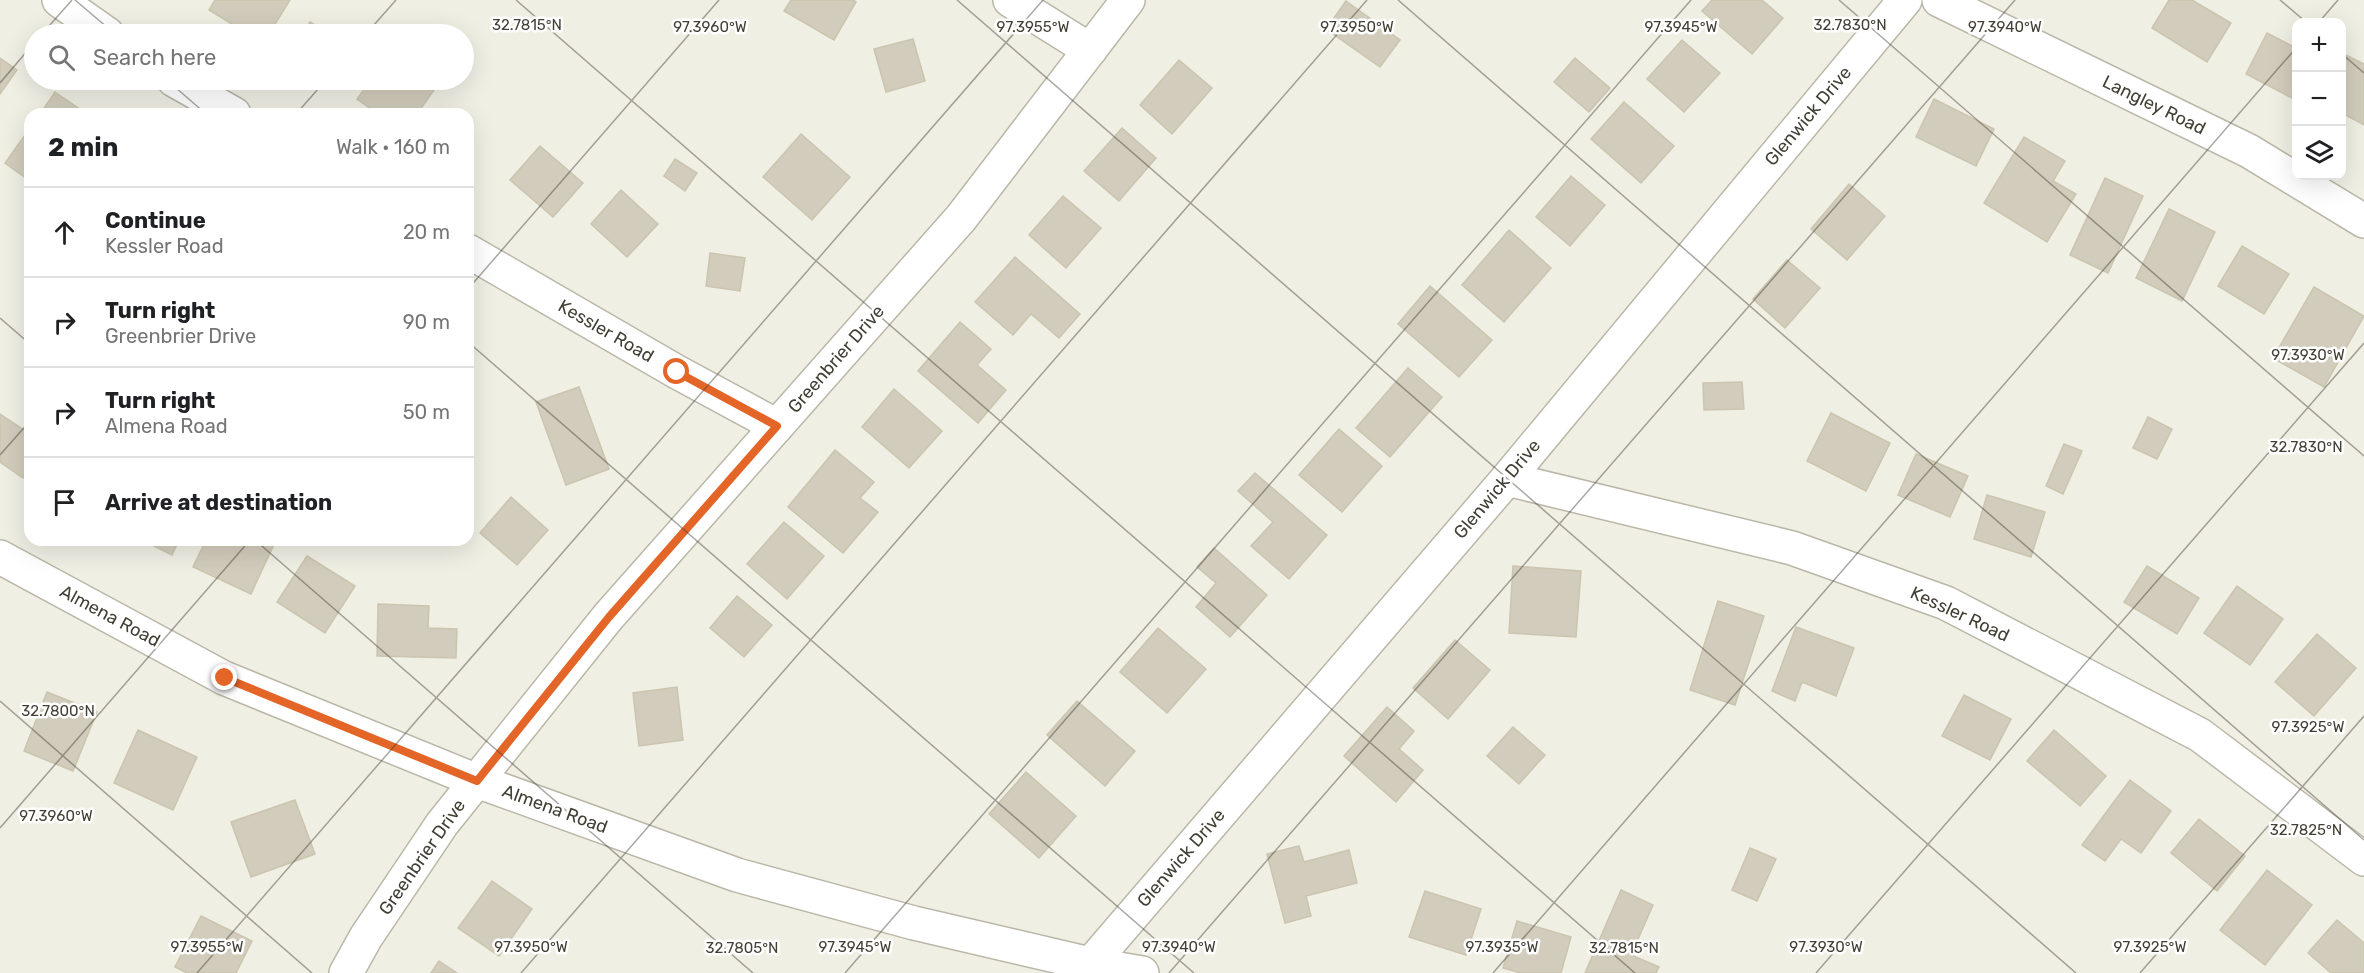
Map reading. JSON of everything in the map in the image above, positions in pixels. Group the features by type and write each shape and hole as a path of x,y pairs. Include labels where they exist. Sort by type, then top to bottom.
{"street":[{"path":"59,0 93,24"},
{"path":"1010,0 1090,50"},
{"name":"Greenbrier Drive","path":"346,973 366,937 442,824 609,617 961,218 1128,0"},
{"name":"Glenwick Drive","path":"1086,968 1507,479 1905,0"},
{"name":"Langley Road","path":"1938,0 2249,151 2364,221"},
{"path":"192,90 223,108"},
{"name":"Kessler Road","path":"474,254 677,372 777,426"},
{"name":"Kessler Road","path":"1507,479 1792,548 1946,603 2200,735 2364,859"},
{"name":"Almena Road","path":"0,557 225,678 477,781 737,875 1086,968 1142,973"}],"building":[{"path":"215,0 290,0 275,24 232,24 209,10"},
{"path":"791,0 853,0 856,2 834,40 784,11"},
{"path":"1712,0 1762,0 1783,18 1752,54 1702,11"},
{"path":"2169,0 2192,0 2231,23 2207,62 2152,28"},
{"path":"1346,1 1400,40 1380,67 1326,29"},
{"path":"2267,33 2292,46 2292,98 2246,74"},
{"path":"913,39 925,81 886,92 874,49"},
{"path":"1682,40 1720,73 1684,112 1647,79"},
{"path":"2346,55 2364,64 2364,125 2346,115"},
{"path":"0,58 17,70 0,94"},
{"path":"1575,58 1610,88 1589,112 1554,82"},
{"path":"1179,60 1212,88 1172,134 1140,105"},
{"path":"364,90 434,90 421,108 370,108 357,99"},
{"path":"55,92 78,108 44,108"},
{"path":"1934,99 1994,129 1976,166 1916,137"},
{"path":"1624,102 1674,146 1641,183 1591,139"},
{"path":"1122,128 1156,158 1119,201 1084,171"},
{"path":"801,134 850,177 812,220 763,177"},
{"path":"24,136 24,177 5,163"},
{"path":"2024,137 2065,161 2053,181 2076,194 2047,242 1984,203"},
{"path":"540,146 583,183 553,217 510,180"},
{"path":"675,159 697,173 685,191 664,176"},
{"path":"1571,176 1605,205 1570,246 1536,217"},
{"path":"2105,178 2143,196 2108,273 2070,255"},
{"path":"1849,184 1885,216 1847,260 1811,229"},
{"path":"621,190 658,224 627,257 591,224"},
{"path":"1063,196 1101,228 1066,268 1029,235"},
{"path":"2169,209 2215,232 2182,301 2136,278"},
{"path":"1509,230 1551,268 1504,322 1462,285"},
{"path":"2242,246 2289,274 2264,314 2218,286"},
{"path":"710,253 745,258 740,291 706,286"},
{"path":"1015,257 1080,314 1059,338 1031,314 1013,335 975,302"},
{"path":"1787,260 1820,288 1785,328 1753,299"},
{"path":"1430,286 1492,340 1459,377 1398,324"},
{"path":"2314,287 2364,316 2324,387 2273,358"},
{"path":"960,322 991,349 977,365 1006,390 978,423 918,371"},
{"path":"1408,368 1442,397 1390,457 1356,428"},
{"path":"1742,382 1744,409 1704,410 1703,383"},
{"path":"579,387 609,469 566,485 536,402"},
{"path":"894,389 942,431 909,468 862,427"},
{"path":"1831,413 1890,443 1866,491 1807,461"},
{"path":"0,414 24,430 23,478 0,462"},
{"path":"2148,417 2172,429 2157,459 2133,448"},
{"path":"1339,429 1382,466 1342,512 1299,475"},
{"path":"2064,444 2082,451 2063,494 2046,486"},
{"path":"835,450 874,482 860,498 878,512 843,553 788,507"},
{"path":"1916,454 1968,476 1950,517 1898,495"},
{"path":"1255,473 1327,535 1289,579 1251,546 1273,522 1238,491"},
{"path":"1987,495 2045,512 2031,557 1974,539"},
{"path":"511,497 548,530 517,565 480,533"},
{"path":"784,522 824,556 787,599 747,564"},
{"path":"154,546 176,546 172,555"},
{"path":"203,546 273,546 251,594 193,567"},
{"path":"1214,548 1267,595 1230,637 1196,607 1216,583 1197,567"},
{"path":"307,556 355,586 325,633 277,602"},
{"path":"1513,566 1581,571 1576,637 1509,633"},
{"path":"2147,566 2199,598 2177,634 2124,602"},
{"path":"2237,586 2283,619 2250,665 2204,633"},
{"path":"737,596 772,625 744,657 710,628"},
{"path":"1718,601 1764,616 1735,705 1690,690"},
{"path":"378,604 429,606 428,628 457,629 456,658 377,656"},
{"path":"1796,627 1854,648 1836,696 1802,682 1795,701 1772,691"},
{"path":"1158,628 1206,669 1167,713 1120,672"},
{"path":"2317,634 2356,668 2314,716 2275,682"},
{"path":"1455,640 1490,670 1448,719 1413,688"},
{"path":"677,687 683,740 639,746 633,693"},
{"path":"47,692 97,712 73,771 24,751"},
{"path":"1964,695 2011,719 1990,760 1942,736"},
{"path":"1077,701 1135,751 1105,786 1047,735"},
{"path":"1387,707 1414,731 1399,749 1423,770 1396,802 1344,756"},
{"path":"1513,727 1545,755 1519,784 1487,756"},
{"path":"138,730 197,757 173,810 114,783"},
{"path":"2054,730 2106,776 2080,806 2027,761"},
{"path":"1026,772 1076,816 1039,858 989,814"},
{"path":"2130,780 2171,811 2141,853 2121,839 2105,861 2082,845"},
{"path":"295,800 315,854 251,877 231,822"},
{"path":"2199,819 2245,856 2217,891 2171,853"},
{"path":"1299,846 1304,862 1349,850 1357,883 1306,896 1311,916 1285,923 1267,854"},
{"path":"1750,848 1776,859 1757,901 1732,890"},
{"path":"2267,870 2312,905 2265,965 2220,930"},
{"path":"492,881 532,909 499,956 458,928"},
{"path":"1621,890 1653,905 1631,955 1659,967 1656,973 1585,973"},
{"path":"1425,891 1481,909 1466,955 1409,937"},
{"path":"201,916 252,941 236,973 187,973 175,967"},
{"path":"2337,920 2364,943 2364,973 2331,973 2308,953"},
{"path":"1517,921 1571,937 1561,973 1521,973 1503,968"},
{"path":"439,961 457,973 431,973"}],"route":[{"path":"225,678 477,781 609,617 777,426 677,372"}]}
